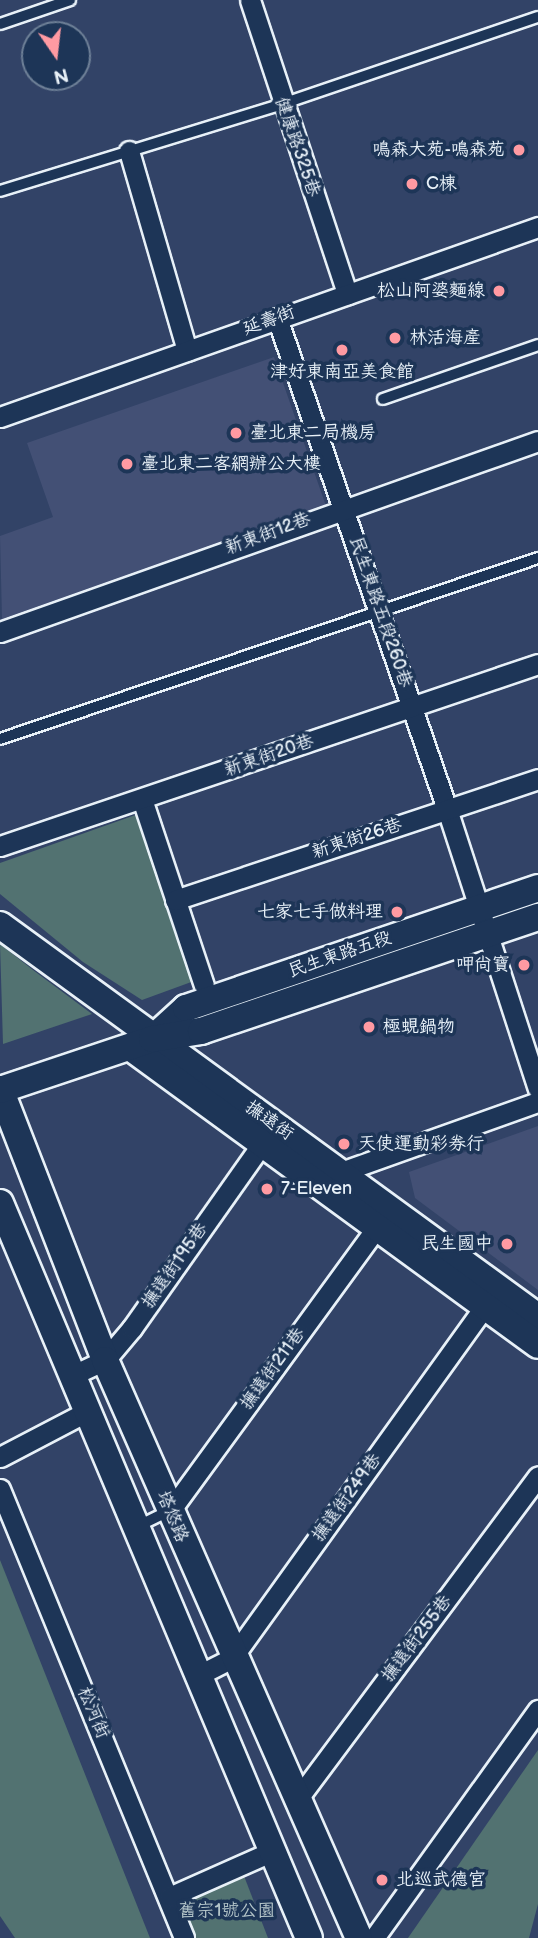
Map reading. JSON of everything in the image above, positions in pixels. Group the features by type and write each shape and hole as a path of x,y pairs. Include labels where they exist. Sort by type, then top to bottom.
{"street":[{"name":"健康路325巷","path":"250,0 282,104 347,294"},
{"path":"129,151 187,351"},
{"name":"延壽街","path":"0,417 538,228"},
{"name":"民生東路五段260巷","path":"277,318 447,809 538,1089"},
{"name":"新東街12巷","path":"0,632 343,507 538,441"},
{"name":"新東街20巷","path":"0,846 538,664"},
{"name":"新東街26巷","path":"175,900 538,779"},
{"path":"142,799 204,985"},
{"name":"民生東路五段","path":"141,1043 186,1008 538,888"},
{"name":"民生東路五段","path":"0,1089 141,1043 201,1031 538,917"},
{"name":"撫遠街","path":"0,925 263,1142 334,1180 373,1194 538,1317"},
{"name":"撫遠街","path":"141,1043 334,1180 376,1228 538,1345"},
{"name":"塔悠路","path":"0,1089 105,1360 232,1658 359,1938"},
{"path":"334,1180 538,1102"},
{"name":"撫遠街195巷","path":"73,1375 105,1360 132,1328 263,1142"},
{"path":"373,1194 376,1228"},
{"name":"塔悠路","path":"0,1203 309,1938"},
{"name":"撫遠街211巷","path":"170,1511 376,1228"},
{"name":"撫遠街249巷","path":"199,1675 232,1658 484,1307"},
{"path":"0,1457 88,1411"},
{"name":"撫遠街255巷","path":"296,1801 538,1476"},
{"name":"松河街","path":"0,1489 184,1938"},
{"path":"374,1938 538,1710"},
{"path":"169,1897 273,1851"}],"lane":[{"path":"0,23 70,0"},
{"path":"0,191 282,104 538,17"},
{"path":"383,399 538,345"},
{"path":"0,739 379,609 538,558"},
{"path":"136,1527 170,1511"}],"shaded area":[{"path":"274,357 326,506 2,619 0,536 53,517 27,443"},
{"name":"民生國中","path":"538,1126 538,1290 415,1198 409,1172"}],"green space":[{"path":"141,813 194,981 142,1000 83,962 0,894 0,863"},
{"path":"0,944 33,970 92,1014 3,1044"},
{"path":"0,1560 150,1938 15,1938 0,1916"},
{"path":"538,1750 538,1904 529,1938 408,1938"},
{"name":"舊宗1號公園","path":"244,1876 268,1938 183,1938 169,1903"}],"place":[{"name":"鳴森大苑-鳴森苑","path":"519,150"},
{"name":"C棟","path":"412,184"},
{"name":"松山阿婆麵線","path":"499,291"},
{"name":"林活海產","path":"395,338"},
{"name":"津好東南亞美食館","path":"342,350"},
{"name":"臺北東二局機房","path":"236,433"},
{"name":"臺北東二客網辦公大樓","path":"127,464"},
{"name":"七家七手做料理","path":"397,912"},
{"name":"呷尚寶","path":"524,965"},
{"name":"極蜆鍋物","path":"369,1027"},
{"name":"天使運動彩券行","path":"344,1144"},
{"name":"7-Eleven","path":"267,1189"},
{"name":"民生國中","path":"507,1244"},
{"name":"北巡武德宮","path":"382,1880"}]}
